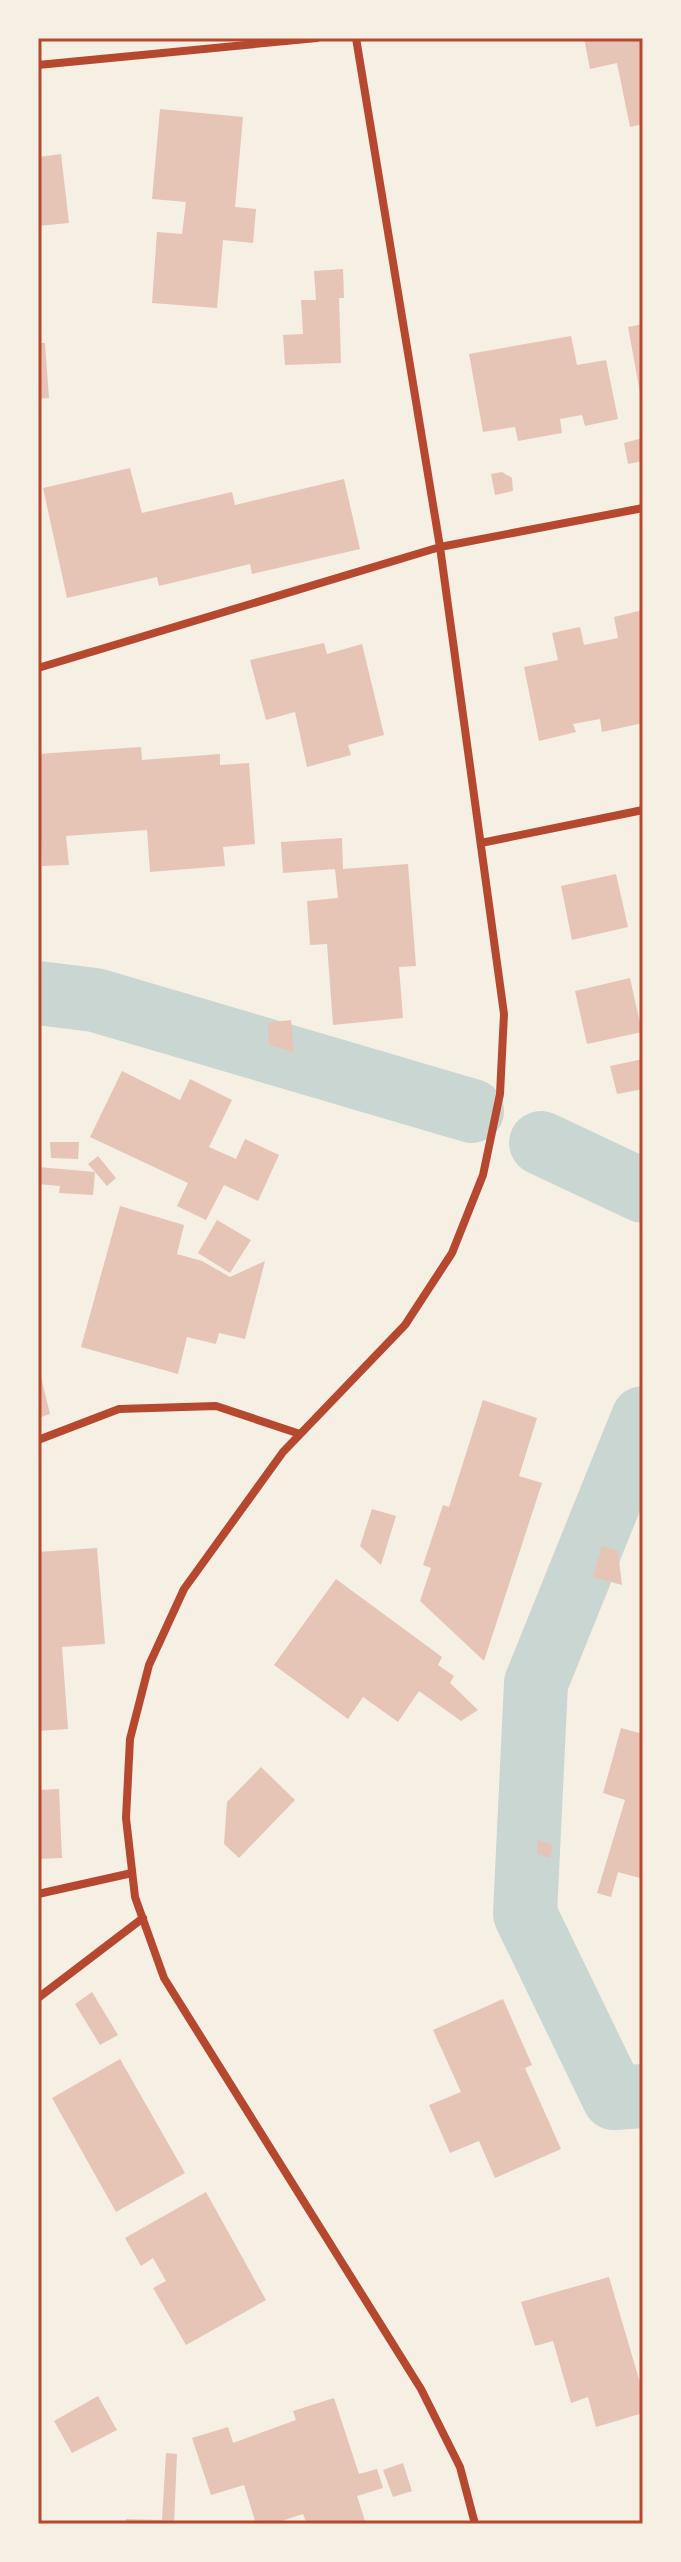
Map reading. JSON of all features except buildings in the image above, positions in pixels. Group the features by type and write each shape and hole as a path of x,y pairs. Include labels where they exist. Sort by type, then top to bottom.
{"street":[{"path":"38,65 317,38"},
{"path":"356,38 440,547 481,843 504,1014 500,1094 483,1175 452,1253 405,1325 283,1452 184,1589 149,1665 130,1739 126,1818 132,1873 143,1918 164,1978 421,2389 460,2467 475,2524"},
{"path":"38,668 440,547 643,508"},
{"path":"481,843 643,810"},
{"path":"38,1440 119,1409 216,1406 300,1434"},
{"path":"38,1894 132,1873"},
{"path":"38,1998 143,1918"}],"waterway":[{"path":"38,993 95,1000 472,1111"},
{"path":"541,1143 643,1191"},
{"path":"643,1418 536,1683 525,1914 614,2098 643,2096"}]}
